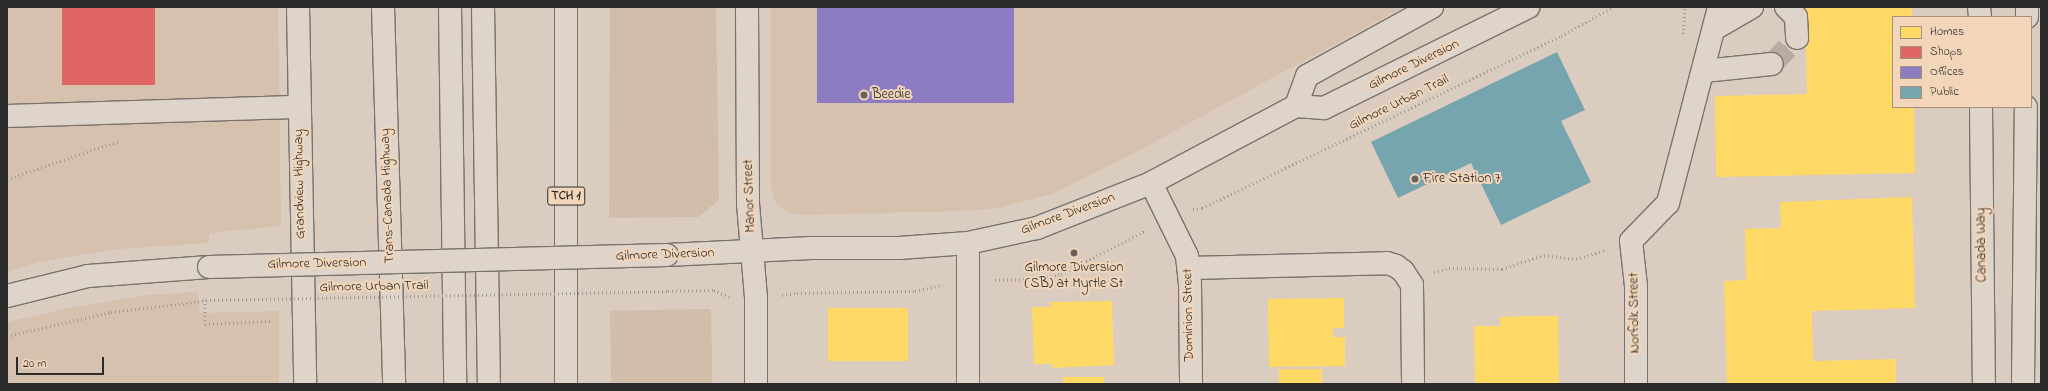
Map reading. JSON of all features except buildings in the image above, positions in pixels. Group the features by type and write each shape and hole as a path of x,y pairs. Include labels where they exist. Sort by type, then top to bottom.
{"main road":[{"name":"Grandview Highway","path":"298,7 305,384"},
{"name":"Trans-Canada Highway","path":"383,7 394,382"},
{"path":"450,7 455,384"},
{"path":"482,7 489,384"},
{"name":"TCH 1","path":"566,7 566,384"},
{"name":"Manor Street","path":"747,7 748,204 756,297 756,384"},
{"path":"1296,106 1307,76 1432,7"},
{"name":"Gilmore Diversion","path":"7,296 88,276 209,267 667,255 753,250 899,248 968,243 1037,228 1151,183 1296,106 1324,108 1528,7"},
{"path":"1632,241 1668,203 1704,71 1719,7"},
{"path":"1714,29 1752,7"},
{"path":"1786,7 1796,17 1797,38"},
{"path":"1704,71 1772,64"},
{"path":"7,116 299,107"},
{"name":"Canada Way","path":"1981,108 1984,384"},
{"path":"2023,384 2026,108"},
{"name":"Dominion Street","path":"1151,183 1184,245 1189,268 1190,384"},
{"name":"Norfolk Street","path":"1632,241 1636,286 1636,384"},
{"path":"968,243 968,384"},
{"path":"1189,268 1387,263 1403,271 1409,278 1412,285 1413,384"}],"path":[{"name":"Gilmore Urban Trail","path":"1191,210 1202,208 1561,36 1613,7"},
{"path":"1682,42 1685,7"},
{"path":"7,179 121,140"},
{"path":"1409,278 1449,268 1502,269 1544,255 1580,258 1632,241"},
{"name":"Gilmore Urban Trail","path":"7,336 111,312 205,300 714,290 736,297"},
{"path":"777,297 810,293"},
{"path":"205,300 205,324 270,321"}],"shaded area":[{"path":"7,7 278,7 281,226 209,233 209,243 117,249 39,262 7,272"},
{"path":"610,7 716,7 719,200 698,217 609,218"},
{"path":"771,7 1403,7 1134,153 1054,193 1000,208 961,211 801,215 790,213 779,206 774,200 771,185"},
{"path":"197,292 200,313 279,311 279,384 7,384 7,322 69,308 148,295"},
{"path":"711,309 712,384 611,384 610,311"}],"tunnel":[{"path":"1772,64 1797,38"}],"place":[{"name":"Beedie","path":"864,95"},
{"name":"Fire Station 7","path":"1415,179"},
{"name":"Gilmore Diversion (SB) at Myrtle St","path":"1074,253"}]}
